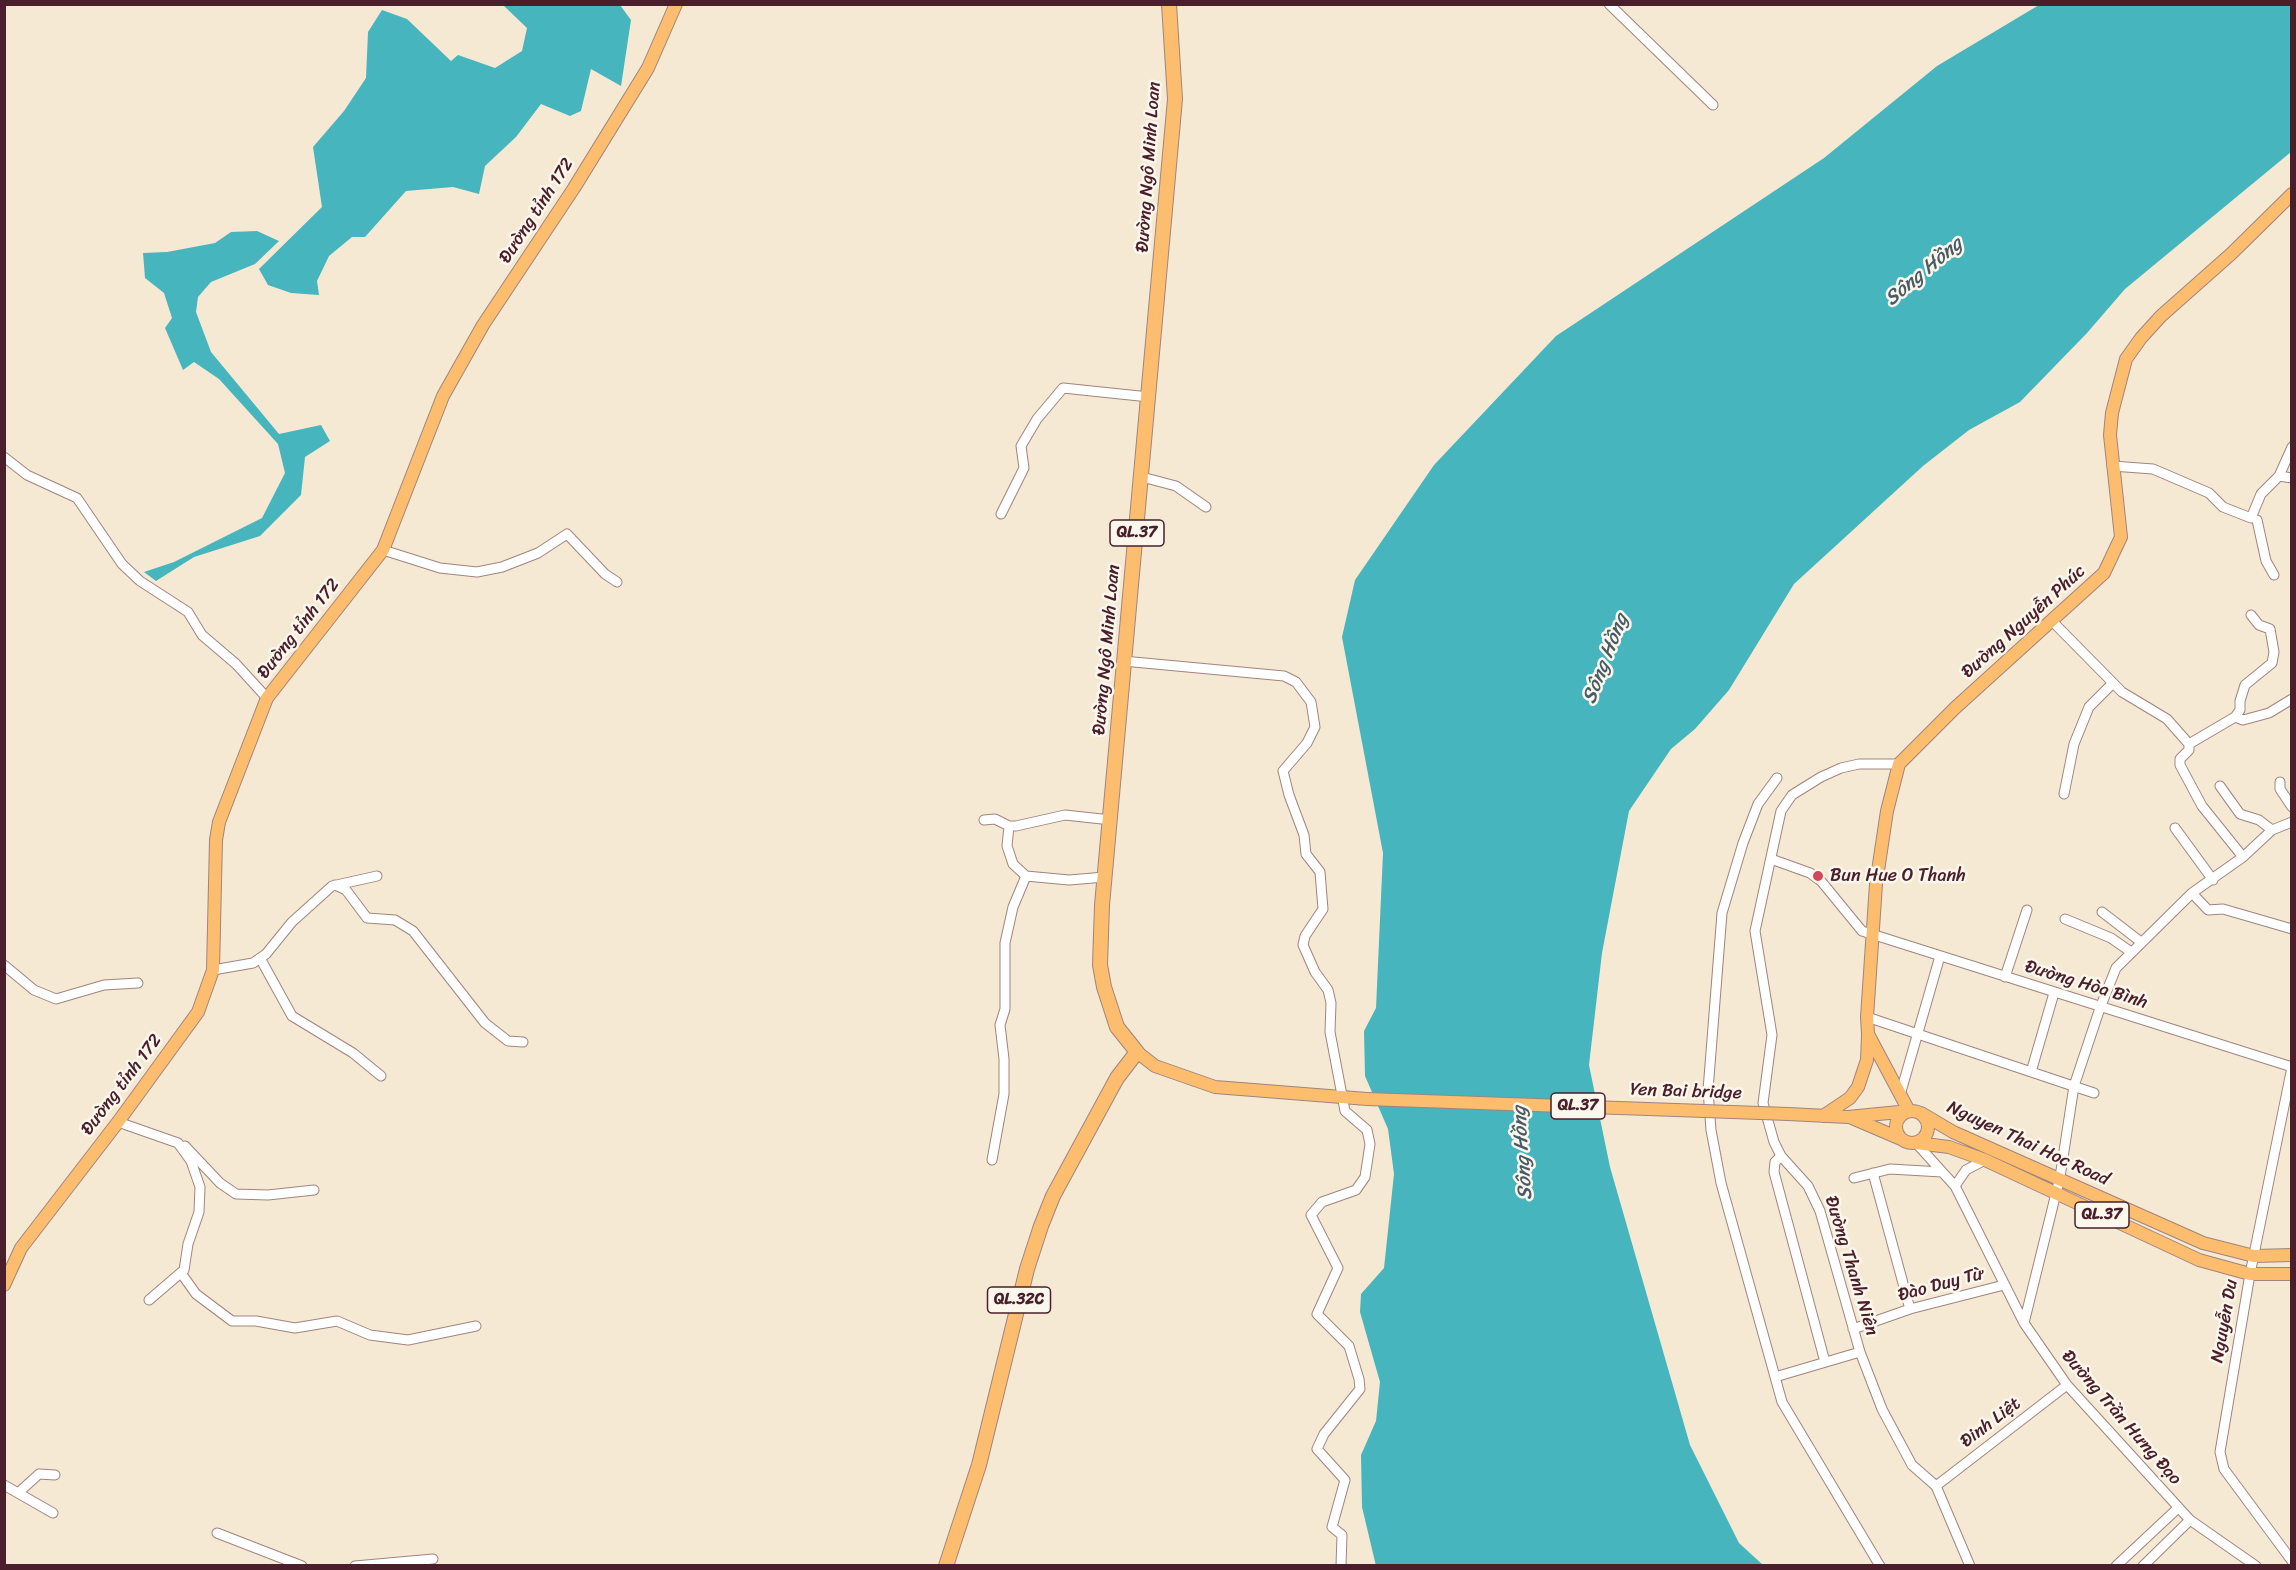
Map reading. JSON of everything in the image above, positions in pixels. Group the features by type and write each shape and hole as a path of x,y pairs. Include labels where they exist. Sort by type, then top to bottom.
{"highway":[{"name":"Đường Ngô Minh Loan","path":"1137,1052 1117,1027 1102,976 1101,941 1123,661 1142,477 1175,99 1169,4"},
{"name":"QL.32C","path":"946,1566 979,1465 1027,1269 1041,1226 1053,1196 1117,1078 1137,1052"}],"main road":[{"name":"Đường tỉnh 172","path":"4,1285 21,1248 118,1122 198,1012 213,970 216,840 219,822 267,699 383,550 443,396 483,325 574,188 648,68 676,4"},
{"name":"Đường Nguyễn Phúc","path":"1899,764 1954,708 2104,573 2115,555 2121,537 2110,435 2112,413 2126,359 2140,338 2161,316 2231,254 2292,194"},
{"path":"1823,1116 1850,1098 1857,1087 1867,1060 1872,933 1887,811 1899,764"},
{"path":"1868,1034 1909,1111"},
{"name":"Đường Ngô Minh Loan","path":"1137,1052 1155,1066 1215,1087 1367,1099"},
{"name":"Yen Bai bridge","path":"1367,1099 1823,1116"},
{"path":"1848,1116 1909,1111"},
{"path":"1901,1139 1896,1130 1897,1120 1909,1111"},
{"name":"QL.37","path":"1909,1111 1922,1113"},
{"path":"1916,1143 1928,1133 1928,1122 1922,1113"},
{"name":"Nguyen Thai Hoc Road","path":"1922,1113 1953,1132 2060,1177 2144,1218 2204,1243 2254,1256 2292,1255"},
{"name":"QL.37","path":"1823,1116 1848,1116"},
{"path":"1848,1116 1901,1139"},
{"name":"QL.37","path":"1901,1139 1916,1143"},
{"name":"Nguyen Thai Hoc Road","path":"1916,1143 1948,1147 1985,1160 2199,1260 2250,1274 2292,1274"}],"street":[{"path":"1609,4 1713,105"},
{"path":"1001,513 1024,468 1021,446 1037,419 1063,388 1149,397"},
{"path":"2112,466 2153,469 2209,493 2223,507 2251,518 2261,494 2279,476 2292,447"},
{"path":"4,456 27,475 77,498 122,564 140,581 188,612 202,635 236,664 267,699"},
{"path":"2279,476 2292,478"},
{"path":"1142,477 1176,486 1206,507"},
{"path":"2257,520 2266,561 2274,575"},
{"path":"383,550 440,568 477,572 502,567 538,554 567,534 605,574 617,582"},
{"path":"2189,744 2235,717 2240,710 2245,685 2272,663 2274,652 2270,629 2259,625 2251,615"},
{"path":"2052,621 2122,692 2167,719 2189,744"},
{"path":"1123,661 1284,676 1296,682 1311,702 1315,727 1307,743 1283,771 1288,795 1304,835 1306,854 1320,872 1323,909 1305,936 1303,945 1315,972 1328,990 1331,1003 1330,1032 1345,1111 1367,1130 1370,1144 1365,1177 1356,1190 1322,1202 1311,1215 1338,1268 1317,1314 1349,1346 1360,1389 1324,1434 1317,1449 1345,1480 1332,1527 1342,1535 1341,1566"},
{"path":"2064,794 2074,744 2088,707 2113,683"},
{"path":"2235,717 2243,720 2269,713 2292,699"},
{"path":"2189,744 2188,750 2180,759 2180,765 2202,806 2243,857"},
{"name":"Đường Thanh Niên","path":"1899,764 1859,764 1841,768 1792,795 1781,811 1755,931 1772,1035 1763,1103 1774,1142 1781,1156 1808,1186 1820,1210 1860,1352 1882,1409 1912,1465 1936,1486 1970,1566"},
{"path":"1777,778 1758,804 1743,843 1722,913 1708,1090 1711,1130 1721,1184 1782,1402 1880,1566"},
{"path":"2280,782 2280,789 2292,807"},
{"path":"2220,786 2240,814 2259,820 2272,830"},
{"path":"984,820 995,819 1009,826 1065,815 1111,820"},
{"path":"2024,1323 2060,1177 2074,1086 2116,968 2192,893 2243,857 2272,830 2292,822"},
{"path":"1009,826 1007,846 1013,864 1026,876 1069,880 1105,877"},
{"path":"2175,828 2213,880"},
{"name":"Đường Hòa Bình","path":"1771,859 1810,873 1821,881 1862,931 2292,1067"},
{"path":"213,970 246,964 260,958 310,904 335,885 377,876"},
{"path":"992,1160 1004,1094 1004,1059 1000,1025 1005,1009 1005,943 1013,907 1026,876"},
{"path":"335,885 346,890 367,918 395,920 413,931 485,1023 508,1041 523,1042"},
{"path":"2192,893 2208,910 2223,909 2292,929"},
{"path":"2004,977 2027,910"},
{"path":"2102,912 2141,942"},
{"path":"2065,919 2111,938 2131,952"},
{"path":"1900,1095 1940,956"},
{"path":"260,958 292,1016 353,1053 381,1076"},
{"path":"4,965 34,990 56,999 104,985 138,983"},
{"path":"2031,1072 2054,993"},
{"path":"1867,1017 2094,1093"},
{"name":"Nguyễn Du","path":"2292,1067 2220,1438 2220,1462 2292,1561"},
{"path":"118,1122 189,1148 220,1183 236,1194 268,1195 314,1190"},
{"path":"149,1300 182,1273 201,1199 195,1168 187,1153 178,1143"},
{"name":"Đường Trần Hưng Đạo","path":"1916,1143 1955,1186 2024,1323 2067,1386 2190,1520 2256,1566"},
{"path":"1781,1156 1775,1162 1774,1172 1825,1362"},
{"path":"1955,1186 1966,1170 1985,1160"},
{"path":"1854,1178 1890,1169 1942,1172"},
{"path":"1873,1173 1910,1309"},
{"path":"182,1273 196,1294 232,1321 256,1320 295,1328 337,1321 370,1335 408,1340 476,1326"},
{"name":"Đào Duy Từ","path":"1853,1329 1910,1309 2004,1285"},
{"path":"1775,1377 1860,1352"},
{"name":"Đinh Liệt","path":"1936,1486 2067,1386"},
{"path":"18,1493 39,1474 55,1475"},
{"path":"4,1485 53,1514"},
{"path":"2116,1566 2178,1508"},
{"path":"2143,1566 2190,1520"},
{"path":"218,1533 302,1566"},
{"path":"355,1566 433,1559"}],"water":[{"path":"503,5 620,5 631,20 621,86 591,69 581,111 570,116 541,104 516,137 485,166 479,194 453,187 406,191 365,237 352,237 329,256 317,281 319,295 291,293 268,285 259,269 322,207 313,147 344,111 366,78 368,32 382,10 407,19 451,61 458,55 495,68 522,51 527,28"},
{"name":"Sông Hồng","path":"2039,5 2291,5 2291,152 2125,289 2087,333 2020,402 1969,430 1923,466 1794,584 1729,690 1695,729 1671,749 1629,811 1602,953 1589,1065 1610,1167 1690,1445 1739,1543 1763,1565 1376,1566 1362,1507 1361,1455 1376,1421 1380,1382 1360,1312 1361,1294 1384,1268 1394,1174 1388,1129 1365,1076 1364,1031 1376,1008 1383,853 1342,637 1355,580 1434,465 1556,336 1824,158 1937,66"},
{"path":"257,231 279,241 255,264 211,282 198,297 196,312 211,352 279,434 321,425 330,441 305,457 301,495 260,536 194,557 156,581 144,572 174,562 262,518 285,473 278,444 219,379 194,362 183,370 165,328 172,318 164,293 145,278 143,253 167,252 215,243 231,232"}],"place":[{"name":"Bun Hue O Thanh","path":"1818,876"}]}
